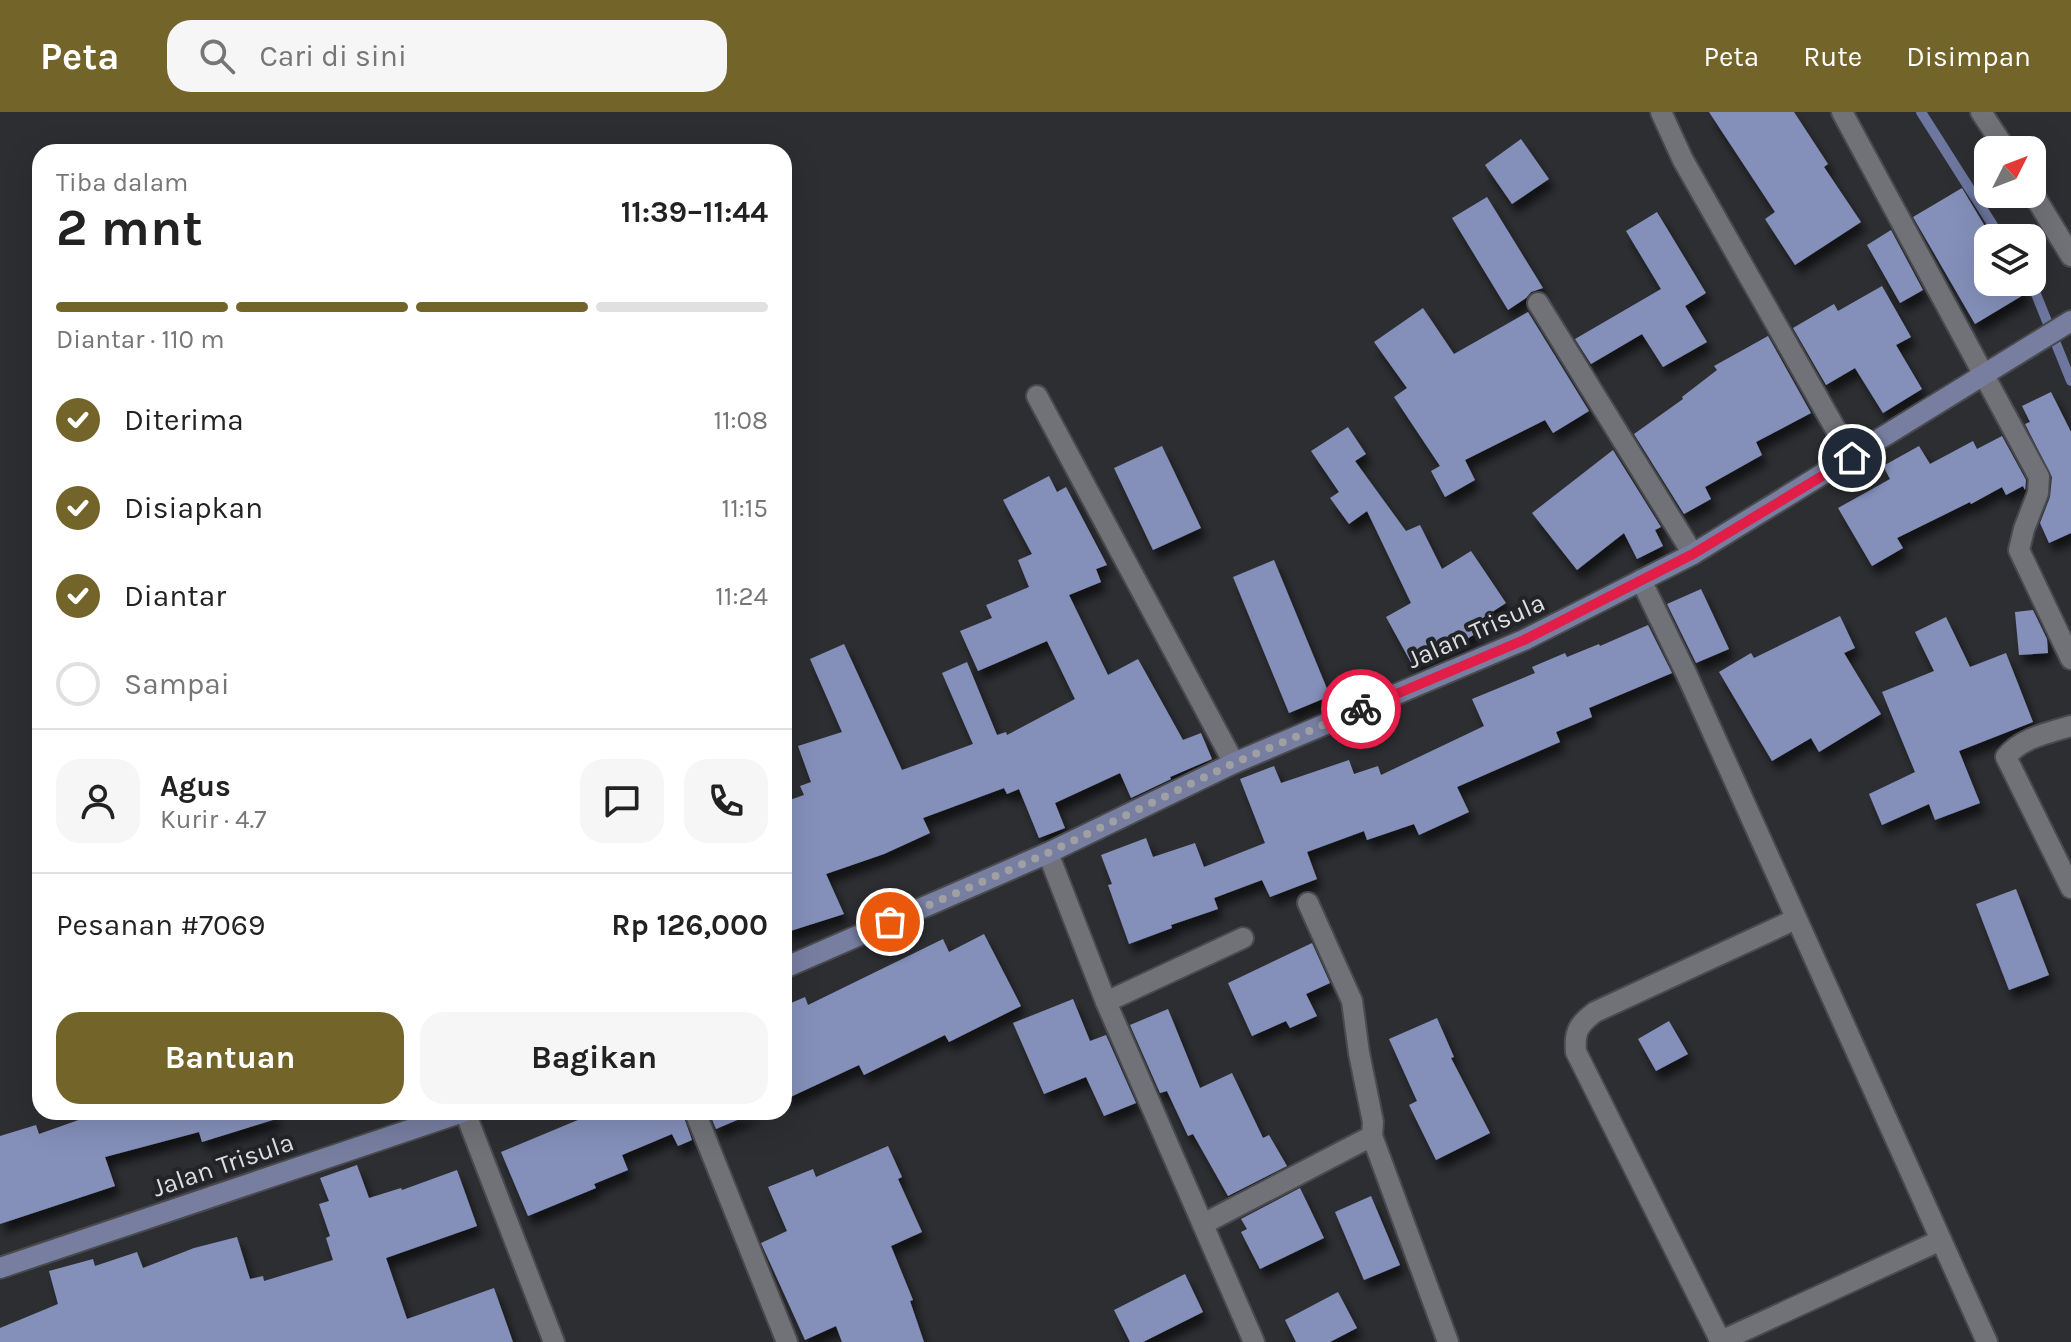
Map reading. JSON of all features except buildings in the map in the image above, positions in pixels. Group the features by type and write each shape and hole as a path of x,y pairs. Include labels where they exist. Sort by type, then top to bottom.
{"street":[{"path":"1661,112 1683,160 1852,458"},
{"path":"1842,112 2039,477 2038,493 2019,550 2071,659"},
{"path":"1981,112 1997,136"},
{"path":"2042,208 2071,256"},
{"path":"1538,303 1693,554"},
{"name":"Jalan Trisula","path":"792,965 1048,853 1234,763 1524,640 1693,554 2071,321"},
{"path":"1037,396 1234,763"},
{"path":"1641,580 1987,1342"},
{"path":"2071,726 2022,742 2013,747 2006,757 2071,888"},
{"path":"1048,853 1106,1002 1254,1342"},
{"path":"1308,903 1352,1001 1373,1122 1372,1136 1448,1342"},
{"path":"1796,919 1595,1012 1579,1024 1575,1038 1576,1052 1719,1338 1732,1336 1941,1240"},
{"path":"1106,1002 1243,938"},
{"name":"Jalan Trisula","path":"0,1268 440,1120"},
{"path":"467,1120 554,1342"},
{"path":"698,1120 787,1342"},
{"path":"1203,1224 1372,1136"}],"waterway":[{"path":"1921,112 1992,224"},
{"path":"2037,296 2071,381"}],"way so far":[{"path":"890,922 1048,853 1234,763 1361,709"}],"route":[{"path":"1361,709 1524,640 1693,554 1852,458"}]}
